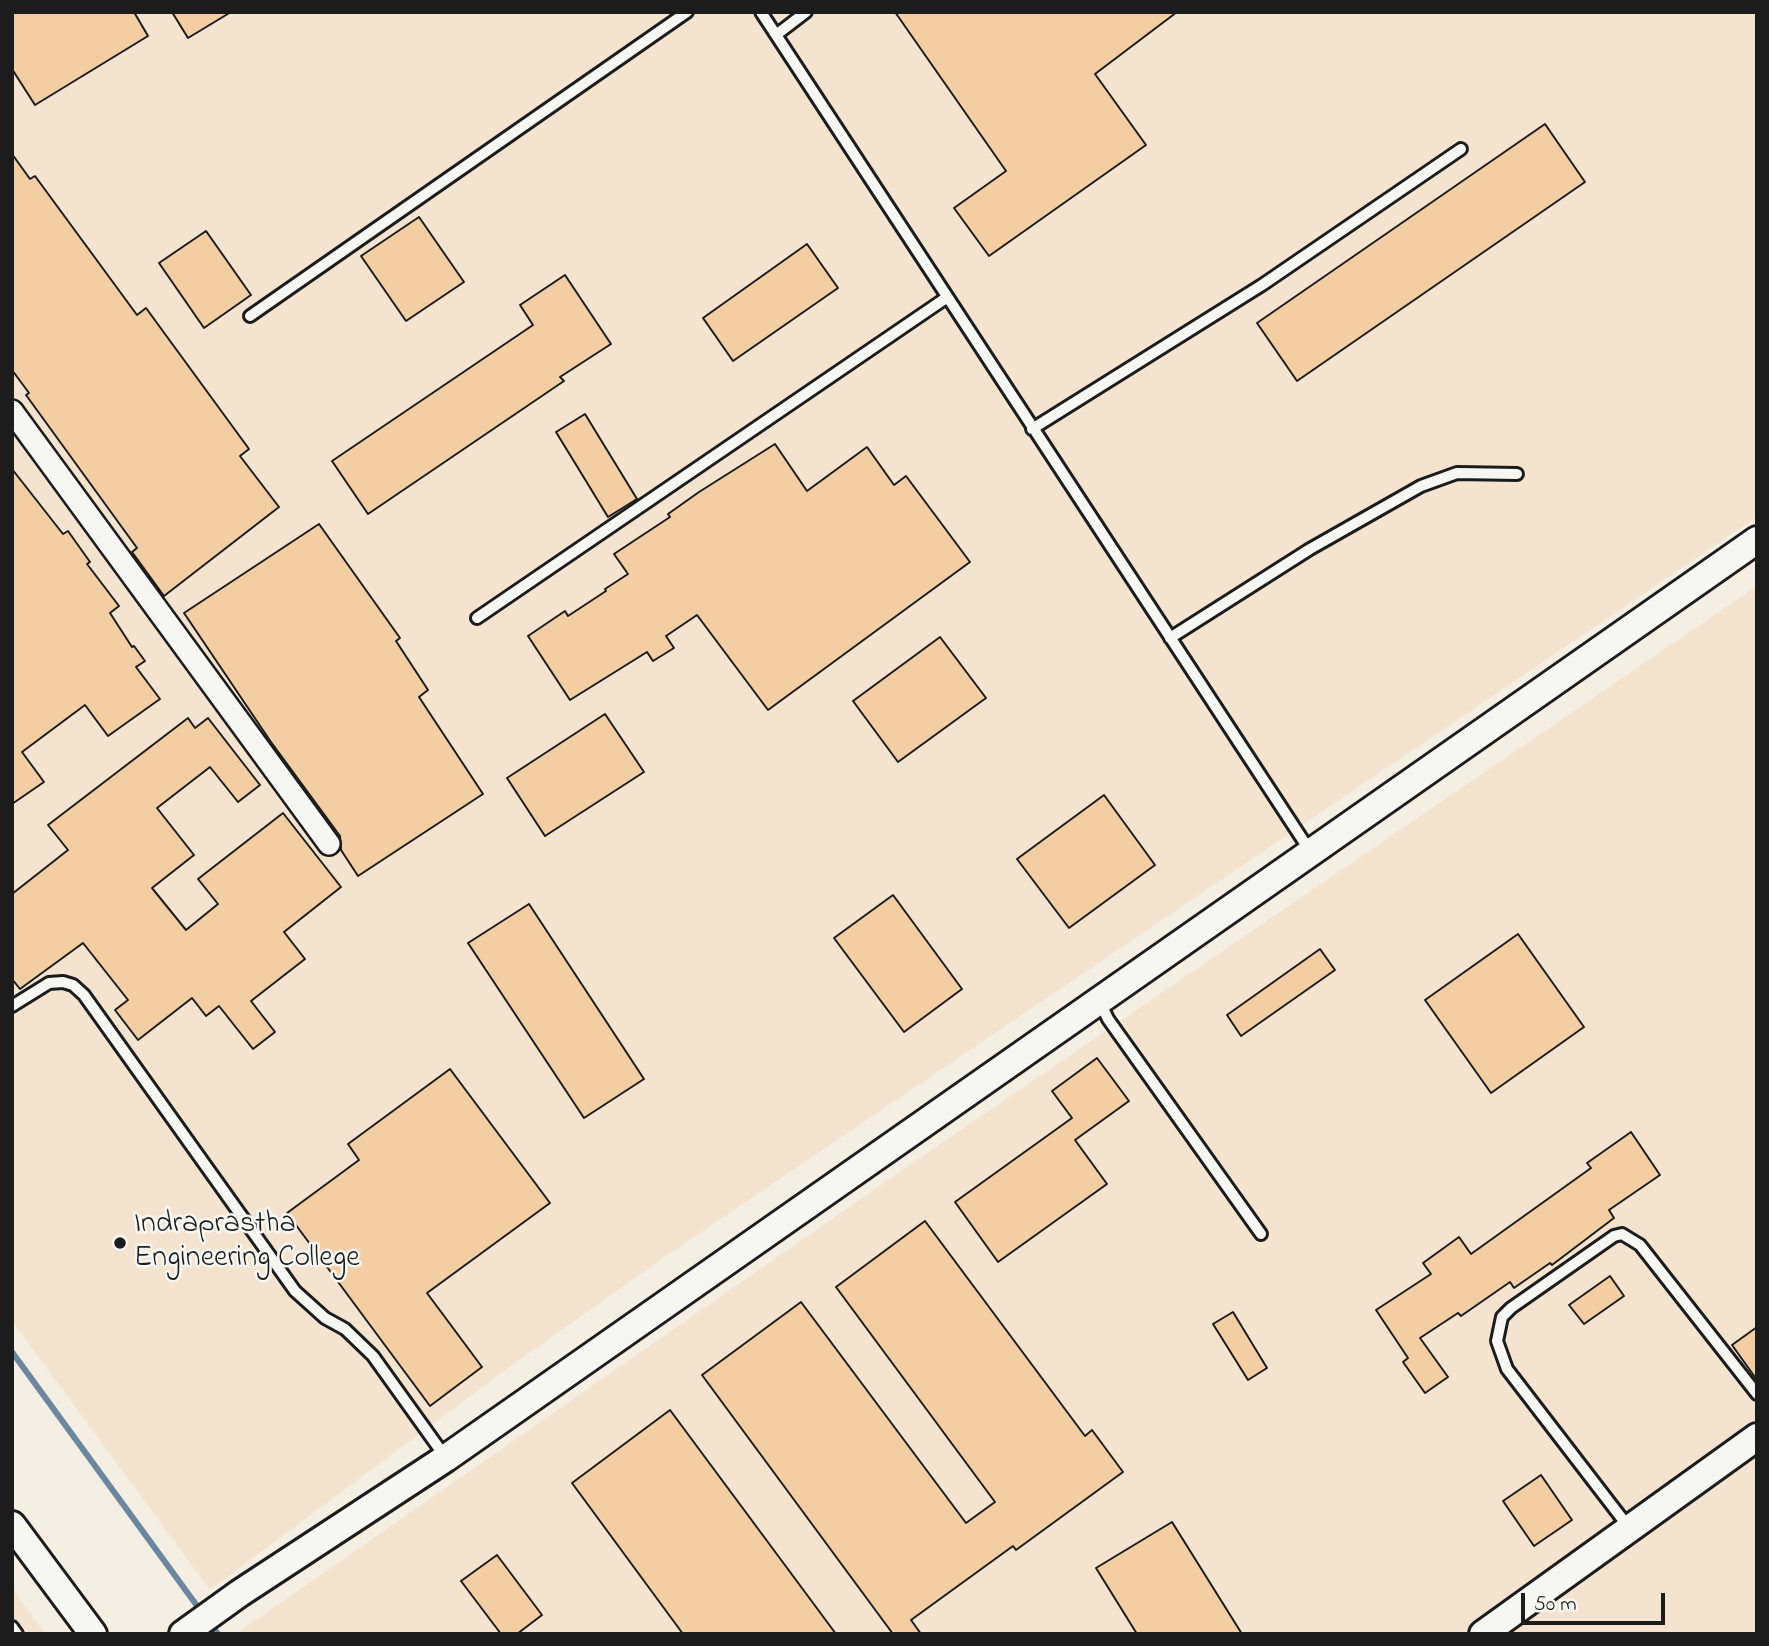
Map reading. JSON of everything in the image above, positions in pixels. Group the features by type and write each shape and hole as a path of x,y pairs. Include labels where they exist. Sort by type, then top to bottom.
{"street":[{"path":"12,411 329,844"},
{"path":"183,1634 240,1592 446,1458 1757,541"},
{"path":"1483,1634 1757,1437"},
{"path":"12,1525 93,1634"}],"lane":[{"path":"250,316 687,12"},
{"path":"761,12 1312,853"},
{"path":"776,35 806,12"},
{"path":"1032,429 1262,285 1461,149"},
{"path":"477,618 946,298"},
{"path":"1170,638 1310,549 1421,486 1457,473 1517,474"},
{"path":"12,1006 49,983 63,982 74,985 84,995 295,1291 325,1318 345,1329 373,1356 446,1458"},
{"path":"1099,1000 1108,1020 1261,1234"},
{"path":"1630,1529 1504,1363 1497,1341 1498,1329 1511,1308 1614,1236 1622,1234 1640,1245 1757,1394"},
{"path":"12,1627 17,1634"}],"shaded area":[{"path":"12,12 1757,12 1757,517 663,1258 497,1376 210,1590 12,1321"},
{"path":"1757,586 1757,1634 243,1634 240,1631 911,1164"},
{"path":"12,1588 45,1634 12,1634"}],"building":[{"path":"12,12 134,12 148,36 35,105 12,69"},
{"path":"172,12 231,12 188,38"},
{"path":"895,12 1177,12 1095,74 1146,145 989,256 954,208 1006,171"},
{"path":"1545,124 1585,182 1297,381 1257,323"},
{"path":"12,154 30,179 35,176 137,315 146,308 249,449 240,456 279,507 164,596 132,552 137,548 26,395 29,393 12,370"},
{"path":"419,217 464,282 406,321 361,256"},
{"path":"206,231 251,295 204,328 159,263"},
{"path":"807,244 838,288 733,361 703,318"},
{"path":"565,275 611,344 560,377 564,381 368,514 332,461 533,325 520,305"},
{"path":"585,414 637,499 608,517 556,432"},
{"path":"775,444 807,491 867,447 894,485 906,476 970,562 768,710 697,615 666,636 674,648 653,661 647,652 570,700 528,636 565,611 568,616 628,574 614,554 670,517 668,514 699,492"},
{"path":"12,469 63,534 68,531 90,562 87,564 119,606 110,613 132,647 134,646 145,661 136,667 160,699 108,736 85,705 22,752 44,782 12,804"},
{"path":"319,524 400,638 396,641 428,690 419,697 483,794 358,876 341,850 340,836 271,742 184,613"},
{"path":"940,637 986,698 898,762 853,701"},
{"path":"605,714 644,772 545,836 507,778"},
{"path":"188,718 195,728 208,718 260,785 238,802 210,767 157,808 194,855 152,888 186,930 218,904 198,879 283,813 341,887 284,932 305,959 251,1001 275,1032 253,1049 219,1006 206,1016 192,998 138,1040 115,1010 128,1000 83,943 20,989 12,979 12,894 68,850 48,825"},
{"path":"1104,795 1155,865 1069,928 1017,859"},
{"path":"893,895 962,989 904,1032 834,938"},
{"path":"529,904 644,1079 584,1118 468,943"},
{"path":"1518,934 1584,1027 1491,1093 1425,1000"},
{"path":"1320,949 1335,970 1241,1036 1227,1015"},
{"path":"1097,1058 1129,1101 1075,1140 1107,1184 998,1262 955,1202 1072,1118 1052,1091"},
{"path":"450,1069 550,1203 427,1293 482,1367 430,1406 287,1213 359,1160 348,1144"},
{"path":"1631,1132 1660,1175 1609,1210 1614,1218 1552,1265 1550,1263 1514,1288 1510,1282 1461,1316 1458,1313 1420,1338 1448,1377 1425,1393 1403,1362 1408,1358 1376,1310 1431,1274 1423,1263 1459,1237 1471,1254 1591,1168 1587,1163"},
{"path":"925,1221 1085,1436 1092,1430 1123,1472 1016,1550 1013,1546 911,1620 921,1634 893,1634 702,1375 801,1302 966,1523 995,1502 836,1287"},
{"path":"1610,1276 1624,1296 1584,1324 1569,1305"},
{"path":"1233,1312 1267,1368 1248,1380 1213,1324"},
{"path":"1757,1327 1757,1380 1732,1345"},
{"path":"670,1410 836,1634 683,1634 572,1483"},
{"path":"1541,1475 1572,1520 1534,1546 1503,1501"},
{"path":"1172,1522 1242,1634 1137,1634 1096,1568"},
{"path":"497,1555 542,1615 517,1634 501,1634 461,1581"}],"waterway":[{"path":"12,1352 203,1614"},
{"path":"209,1622 218,1634"}],"place":[{"name":"Indraprastha Engineering College","path":"120,1243"}]}
